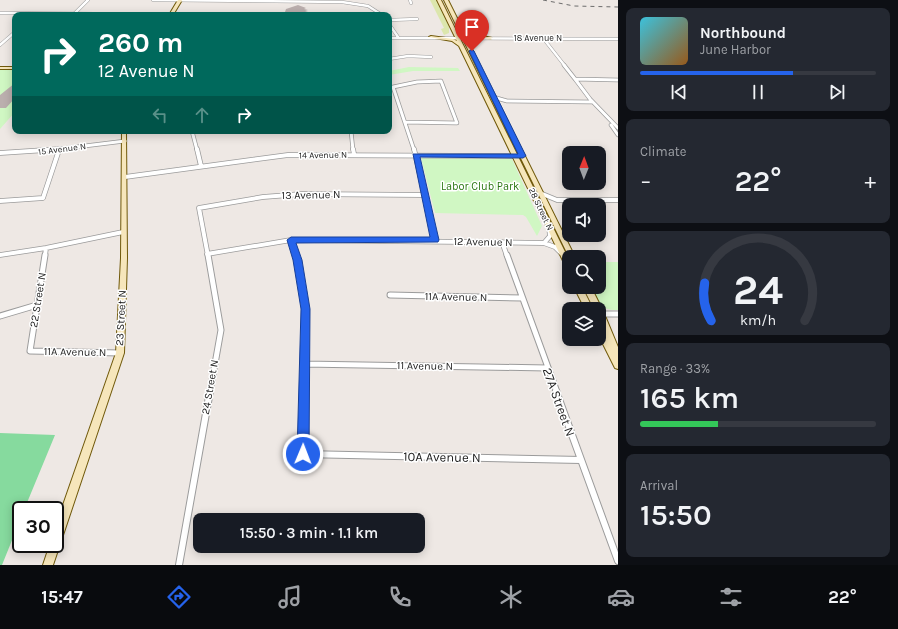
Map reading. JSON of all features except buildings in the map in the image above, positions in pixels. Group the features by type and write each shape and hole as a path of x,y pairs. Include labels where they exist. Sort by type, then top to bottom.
{"main road":[{"path":"173,12 180,0"},
{"name":"28 Street N","path":"439,0 568,250"},
{"name":"28 Street N","path":"446,0 479,64 549,226 562,252"},
{"path":"447,17 460,34 465,37"},
{"path":"431,37 450,34 452,26"},
{"path":"462,31 470,35 490,38"},
{"path":"431,37 453,40 463,48"},
{"path":"458,37 479,64"},
{"path":"472,51 474,41 490,38"},
{"path":"0,68 12,68"},
{"name":"23 Street N","path":"64,518 120,353 124,258 124,134"},
{"path":"606,328 618,356"},
{"path":"606,342 618,365"},
{"name":"23 Street N","path":"48,565 52,553"}],"street":[{"path":"76,12 88,0"},
{"path":"153,0 333,1 364,5 377,12"},
{"path":"0,13 12,13"},
{"path":"392,20 417,19"},
{"path":"392,28 398,37"},
{"path":"0,45 12,35"},
{"name":"18 Avenue N","path":"392,38 618,39"},
{"path":"543,38 592,102 618,128"},
{"path":"392,59 408,56 431,57"},
{"path":"575,80 618,80"},
{"path":"405,122 457,122 441,81 417,82 393,86 398,108 405,122 416,155 435,240"},
{"path":"493,97 507,101 592,102"},
{"path":"496,105 507,101"},
{"path":"607,118 617,133"},
{"path":"194,134 201,166"},
{"path":"351,134 354,154"},
{"name":"15 Avenue N","path":"0,154 59,150 124,141"},
{"path":"0,201 43,198 59,150"},
{"name":"14 Avenue N","path":"125,177 272,156 354,154 520,156"},
{"path":"540,193 557,200 618,200"},
{"name":"13 Avenue N","path":"199,208 263,197 296,194 424,195"},
{"path":"546,206 557,200"},
{"name":"24 Street N","path":"178,565 220,330 199,208"},
{"path":"544,243 550,236 549,226"},
{"path":"0,254 46,248 123,232"},
{"path":"291,240 297,260 306,309 304,364"},
{"name":"12 Avenue N","path":"207,254 291,240 435,240 544,243 555,247 562,254"},
{"name":"27A Street N","path":"502,242 618,561"},
{"name":"22 Street N","path":"30,351 46,248"},
{"name":"11A Avenue N","path":"390,295 522,298"},
{"path":"0,316 37,305"},
{"path":"606,313 618,314"},
{"name":"11A Avenue N","path":"30,351 120,353"},
{"name":"11 Avenue N","path":"304,364 547,368"},
{"name":"10A Avenue N","path":"304,364 303,454 581,460"}],"green space":[{"path":"430,0 438,0 449,26 449,33 444,35 441,29 444,28"},
{"path":"409,67 458,68 460,71 413,71 392,74 392,70"},
{"path":"0,68 12,68 12,115 0,129"},
{"name":"Labor Club Park","path":"421,158 512,159 542,226 537,236 526,217 523,215 435,213"},
{"path":"606,262 618,262 618,310 606,309 606,302 597,301 594,294 606,294"},
{"path":"0,433 55,435 28,501 12,501 12,540 2,565 0,565"}],"railway":[{"path":"543,0 574,6 618,7"}],"route":[{"path":"303,454 306,309 297,260 291,240 435,240 416,155 523,156 496,105 472,51"}]}
